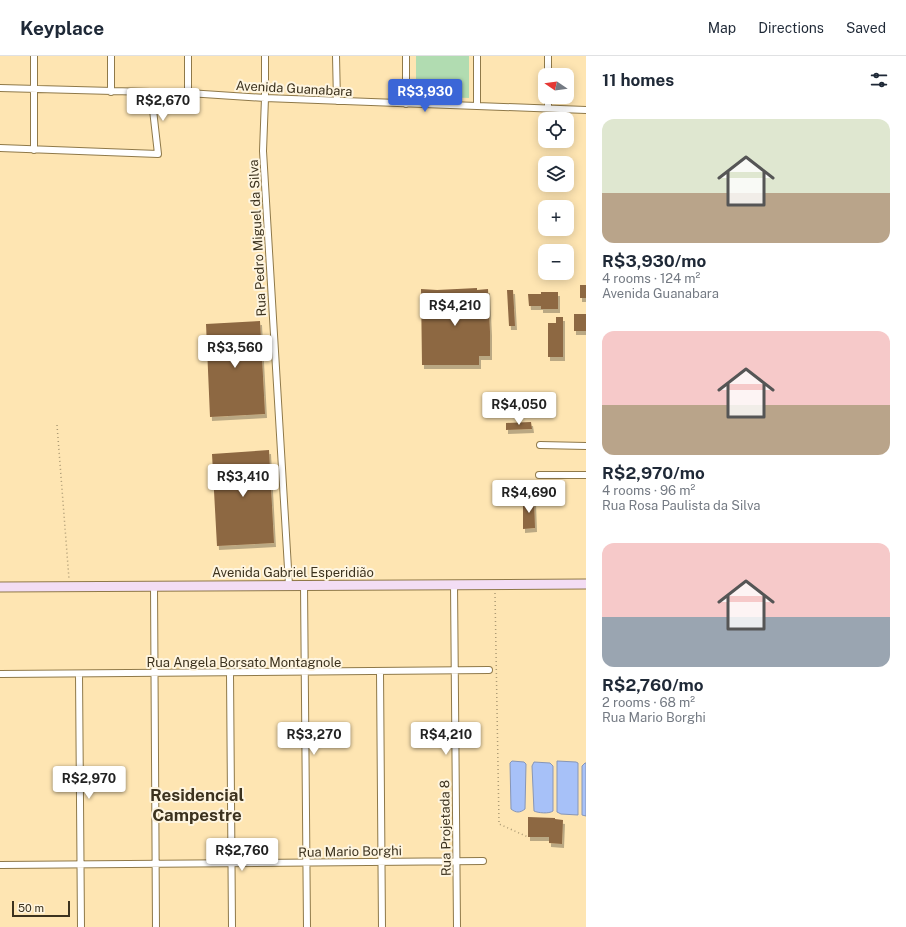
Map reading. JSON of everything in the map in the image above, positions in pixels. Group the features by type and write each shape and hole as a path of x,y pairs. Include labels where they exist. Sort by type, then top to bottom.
{"main road":[{"name":"Avenida Gabriel Esperidião","path":"0,587 586,584"}],"street":[{"path":"34,56 34,150"},
{"path":"111,56 111,92"},
{"path":"188,56 188,93"},
{"name":"Rua Pedro Miguel da Silva","path":"265,56 263,151 289,585"},
{"path":"336,56 337,101"},
{"path":"406,56 406,104"},
{"path":"477,56 477,106"},
{"path":"548,56 548,68"},
{"name":"Avenida Guanabara","path":"0,88 188,93 265,98 586,110"},
{"path":"0,148 158,154 151,92"},
{"path":"540,445 586,446"},
{"path":"539,475 586,475"},
{"name":"Rua Projetada 8","path":"454,584 457,927"},
{"path":"154,586 156,927"},
{"path":"304,586 307,927"},
{"name":"Rua Angela Borsato Montagnole","path":"0,674 489,670"},
{"path":"380,672 382,927"},
{"path":"230,673 232,927"},
{"path":"79,674 81,927"},
{"name":"Rua Mario Borghi","path":"0,865 483,861"}],"path":[{"path":"57,425 70,587"},
{"path":"495,584 499,824 528,837"}],"green space":[{"path":"416,56 469,56 469,98 416,96"}],"water":[{"path":"512,761 524,762 526,764 525,809 520,812 516,812 511,809 510,763"},
{"path":"557,761 578,763 578,815 561,814 557,812"},
{"path":"534,762 550,763 553,766 553,811 549,813 534,811 532,766"},
{"path":"585,763 586,816 582,815 582,766"}],"building":[{"path":"580,285 586,285 586,298 580,298"},
{"path":"477,288 477,290 488,289 490,356 479,356 479,365 422,365 421,289 437,290"},
{"path":"507,290 513,290 515,326 509,326"},
{"path":"541,292 558,292 558,309 541,309 541,306 529,306 528,294 541,294"},
{"path":"574,314 586,314 586,331 574,331"},
{"path":"556,317 563,317 563,357 548,357 548,323 556,323"},
{"path":"260,321 265,414 210,417 206,324"},
{"path":"531,422 532,429 506,430 506,423"},
{"path":"269,450 274,543 217,546 212,454"},
{"path":"534,499 535,528 523,529 523,500"},
{"path":"528,817 555,818 563,820 562,844 549,843 549,837 528,837"}],"district":[{"name":"Residencial Campestre","path":"197,805"}]}
